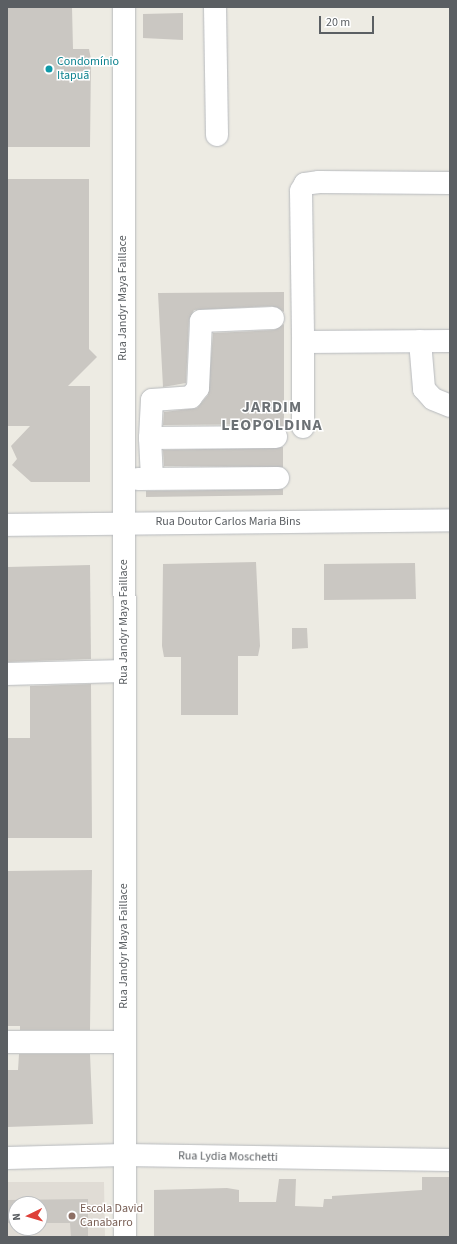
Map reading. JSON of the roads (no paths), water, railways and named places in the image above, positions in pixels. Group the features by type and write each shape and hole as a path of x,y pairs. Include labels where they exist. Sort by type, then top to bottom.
{"street":[{"name":"Rua Jandyr Maya Faillace","path":"124,7 123,522 125,1237"},
{"path":"215,7 217,135"},
{"path":"303,427 301,191 305,184 450,183"},
{"path":"152,478 150,438 152,400 191,397 198,388 201,321 273,318"},
{"path":"420,341 424,389 433,399 450,406"},
{"path":"303,342 450,341"},
{"path":"150,438 276,437"},
{"path":"123,479 278,478"},
{"name":"Rua Doutor Carlos Maria Bins","path":"7,525 123,522 450,520"},
{"path":"7,674 124,671"},
{"path":"7,1042 124,1042"},
{"name":"Rua Lydia Moschetti","path":"7,1158 124,1155 450,1160"}],"place":[{"name":"Condomínio Itapuã","path":"49,69"},
{"name":"Escola David Canabarro","path":"72,1216"}],"district":[{"name":"JARDIM LEOPOLDINA","path":"272,416"}]}
